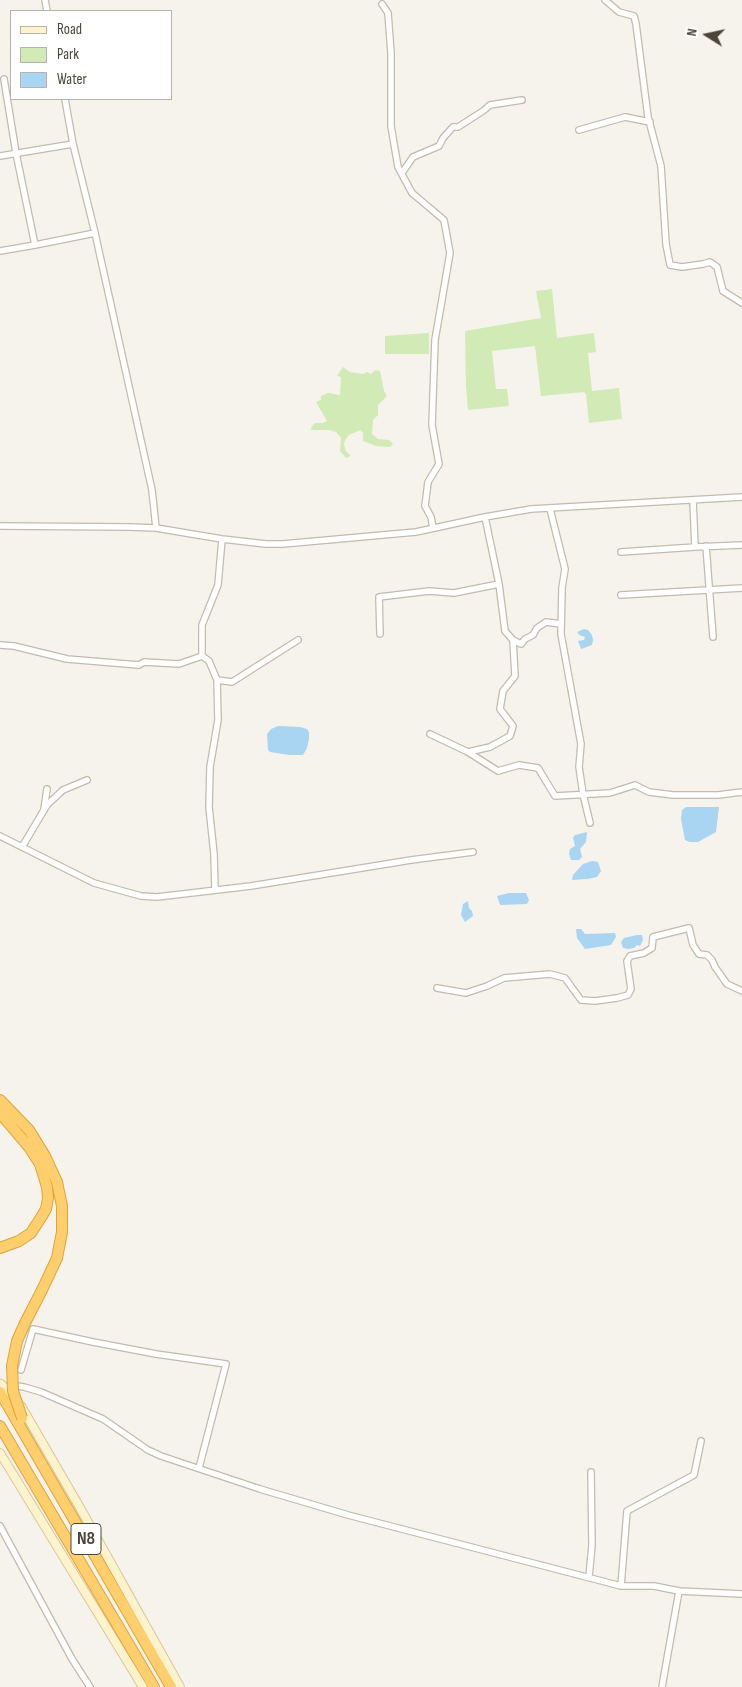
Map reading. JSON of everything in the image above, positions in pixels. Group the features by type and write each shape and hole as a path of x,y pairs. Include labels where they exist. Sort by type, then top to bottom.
{"highway":[{"path":"0,1100 29,1130 45,1156 57,1182 62,1206 62,1232 57,1258 25,1323 12,1366 13,1391 29,1441"},
{"path":"0,1113 29,1147 40,1164 47,1187 48,1198 42,1216 31,1233 0,1248"},
{"name":"N8","path":"1,1388 29,1441 171,1687"},
{"name":"N8","path":"0,1426 154,1687"}],"main road":[{"path":"1,1388 9,1390 23,1408 180,1687"},
{"path":"0,1453 143,1687"}],"street":[{"path":"605,0 619,12 634,16 639,38 650,122 661,166 666,244 670,264 682,267 710,262 717,267 723,291 742,303"},
{"path":"382,4 388,12 391,53 390,126 398,167 412,193 444,220 450,253 435,340 432,425 439,464 428,482 425,506 431,518 433,528"},
{"path":"4,79 16,153 35,244"},
{"path":"65,100 73,144 152,490 156,528"},
{"path":"402,174 413,157 438,146 453,127 458,126 490,105 522,100"},
{"path":"579,130 625,117 650,122"},
{"path":"0,156 73,144"},
{"path":"0,251 95,234"},
{"path":"0,526 156,528 222,539 283,544 416,532 485,517 531,510 742,496"},
{"path":"693,500 694,547"},
{"path":"550,510 565,569 562,588 561,634 581,744 578,768 590,823"},
{"path":"485,517 499,584 505,631 513,640 521,644 546,622 561,624"},
{"path":"202,656 202,625 218,586 222,539"},
{"path":"622,552 742,545"},
{"path":"706,546 713,637"},
{"path":"380,634 380,597 429,591 454,594 499,584"},
{"path":"621,595 742,588"},
{"path":"217,680 232,682 298,640"},
{"path":"468,752 490,747 510,736 513,726 500,709 504,691 515,676 513,640"},
{"path":"0,645 14,646 67,659 139,666 144,662 179,664 202,656"},
{"path":"202,656 208,661 217,680 218,720 210,767 209,807 214,854 215,890"},
{"path":"430,734 468,752 498,771 519,765 538,768 555,796 610,793 635,785 649,792 673,795 718,795 742,792"},
{"path":"22,847 47,805 63,790 88,780"},
{"path":"44,811 47,789"},
{"path":"0,836 94,883 141,896 156,898 473,852"},
{"path":"437,988 466,993 504,978 550,974 565,978 581,1000 595,1001 617,998 628,995 631,989 627,961 630,956 644,953 652,948 653,937 689,928 693,945 699,954 707,956 712,960 715,968 727,984 742,991"},
{"path":"21,1370 33,1329 120,1347 226,1364 199,1468"},
{"path":"1,1388 24,1387 41,1392 103,1419 148,1450 161,1456 260,1489 357,1517 621,1586 654,1586 679,1591 742,1594"},
{"path":"621,1586 627,1511 694,1475 701,1441"},
{"path":"589,1577 592,1545 591,1472"},
{"path":"0,1526 72,1659 90,1687"},
{"path":"662,1687 679,1591"}],"green space":[{"path":"552,289 557,338 594,333 596,352 588,353 592,391 619,388 622,419 589,423 586,394 584,392 541,396 535,346 492,351 496,389 507,389 509,406 468,410 465,331 541,318 536,291"},
{"path":"429,333 429,354 385,354 385,336"},
{"path":"343,367 350,372 363,374 367,372 371,374 375,370 380,371 384,391 387,396 378,405 378,415 373,420 372,434 378,439 389,440 393,444 390,447 376,446 363,441 363,433 360,430 349,435 345,440 346,451 351,456 346,458 340,451 341,438 336,432 311,430 315,423 327,421 316,402 321,400 321,396 328,393 340,395 341,377 337,376"}],"water":[{"path":"584,629 588,630 593,640 592,645 581,649 578,641 584,640 585,637 577,632"},
{"path":"278,726 307,729 309,739 303,755 289,755 268,750 267,734 271,729"},
{"path":"686,807 719,807 716,832 698,842 685,840 681,819 682,810"},
{"path":"587,832 586,842 580,849 582,857 579,860 571,860 570,849 575,846 573,838 575,835"},
{"path":"592,861 598,862 601,871 597,877 572,880 573,875 583,864"},
{"path":"509,893 526,893 529,900 527,904 500,905 497,896"},
{"path":"468,901 473,916 465,922 461,915 463,904"},
{"path":"576,929 581,929 585,934 615,933 616,937 611,945 585,949 577,938"},
{"path":"642,935 643,940 640,946 637,945 634,948 628,949 623,948 621,942 624,938"}]}
